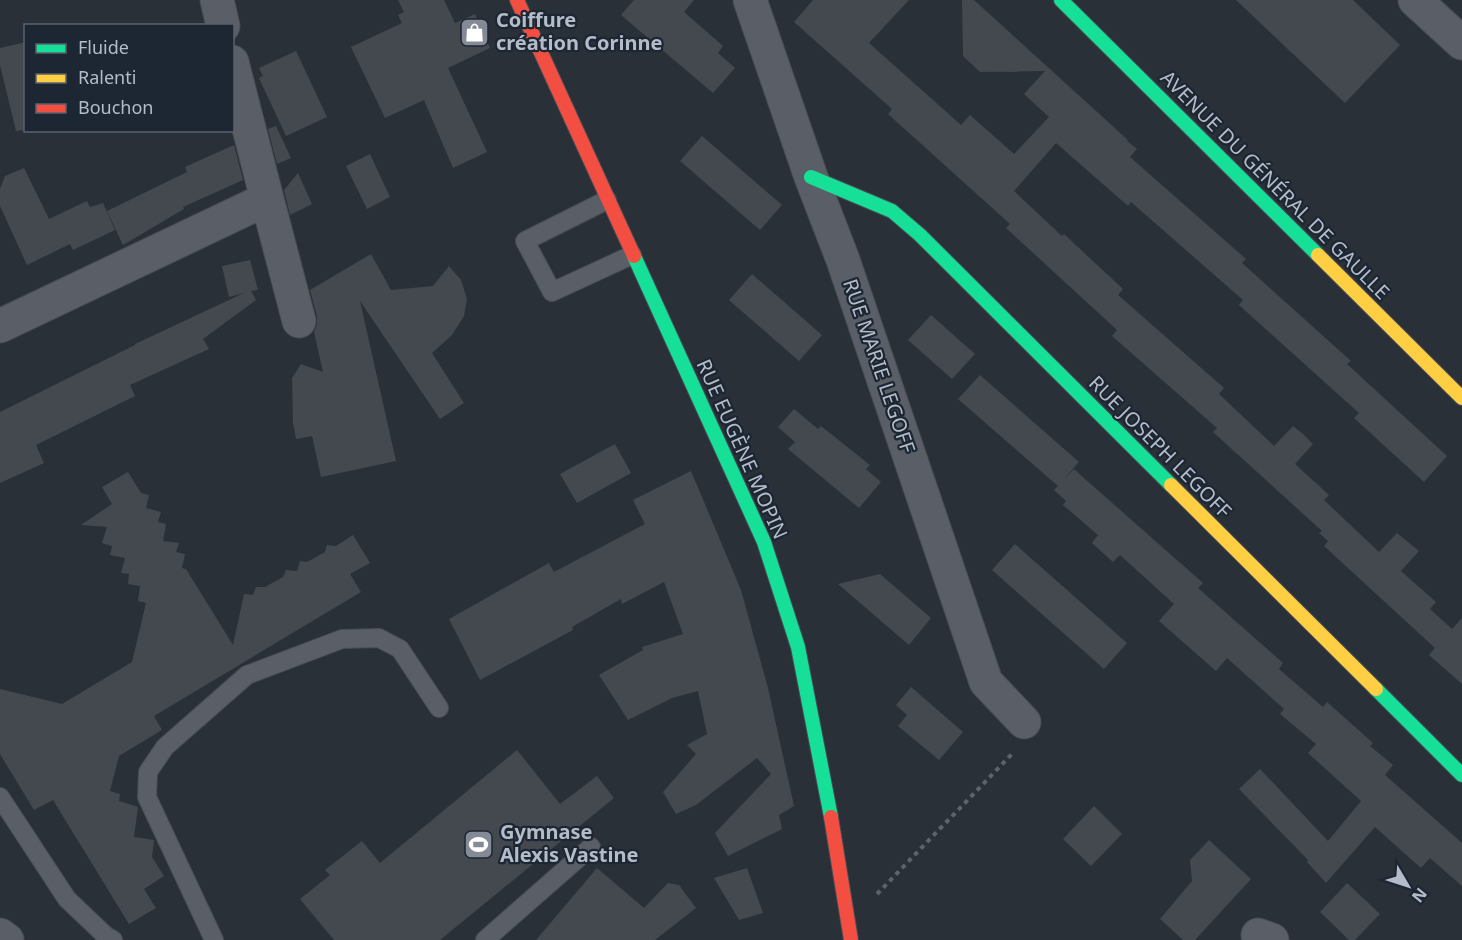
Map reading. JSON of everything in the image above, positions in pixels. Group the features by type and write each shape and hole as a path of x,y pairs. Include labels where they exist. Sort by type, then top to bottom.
{"street":[{"path":"217,0 223,24"},
{"name":"RUE EUGÈNE MOPIN","path":"517,0 764,542 798,647 827,793 851,940"},
{"name":"RUE MARIE LEGOFF","path":"750,0 810,177 843,260 986,682 1024,722"},
{"name":"AVENUE DU GÉNÉRAL DE GAULLE","path":"1061,0 1462,398"},
{"path":"1414,0 1462,43"},
{"path":"234,70 299,321"},
{"name":"RUE JOSEPH LEGOFF","path":"810,177 892,212 920,236 1462,775"},
{"path":"0,326 267,199"},
{"path":"0,935 8,940"}],"lane":[{"path":"607,200 525,241 552,291 632,255"},
{"path":"214,940 147,796 148,772 165,747 247,675 342,639 379,638 400,649 439,708"},
{"path":"0,797 67,899 113,940"},
{"path":"485,940 591,847"}],"path":[{"path":"847,926 1022,742 1024,722"}],"building":[{"path":"398,0 444,0 455,23 475,14 490,48 448,68 487,152 453,168 424,100 385,118 351,47 402,23 398,15 404,12"},
{"path":"634,0 694,0 684,12 723,46 718,53 735,68 713,93 621,15"},
{"path":"813,0 909,0 869,43 961,125 970,115 1014,154 1049,117 1024,94 1045,71 980,72 963,56 962,0 974,0 1128,140 1137,149 1130,157 1246,259 1242,263 1351,361 1347,364 1447,456 1424,482 1354,418 1359,413 1239,305 1243,300 1131,202 1128,206 1056,143 1014,191 1123,289 1118,295 1224,388 1219,394 1274,446 1293,426 1303,434 1313,444 1295,464 1329,495 1324,500 1379,552 1397,533 1419,551 1401,571 1436,602 1430,609 1452,629 1462,618 1462,684 1429,655 1435,648 1324,546 1328,541 1319,533 1322,531 1213,432 1217,428 1112,336 1117,330 1006,228 1010,224 888,114 892,109 794,22"},
{"path":"1236,0 1353,0 1400,45 1345,103"},
{"path":"24,42 24,130 16,131 0,65 0,48"},
{"path":"296,51 327,117 286,136 259,78 263,76 259,68"},
{"path":"276,126 291,158 277,164 268,129"},
{"path":"702,136 782,205 760,230 680,161"},
{"path":"234,145 243,180 183,207 184,209 123,245 107,211 187,172 185,167"},
{"path":"370,154 390,197 367,209 346,166"},
{"path":"24,168 49,219 87,201 90,207 103,203 115,230 73,250 70,244 27,265 0,206 0,189 5,176"},
{"path":"298,173 312,204 290,215 284,190"},
{"path":"371,254 391,290 433,286 449,266 461,280 467,299 464,316 452,335 432,353 464,403 440,419 360,301 396,461 321,477 312,436 296,439 293,422 292,378 301,364 323,372 314,332 317,316 310,290"},
{"path":"250,260 258,290 251,291 256,300 203,339 209,349 130,385 135,396 36,445 44,463 0,483 0,412 135,344 244,293 229,297 222,266"},
{"path":"752,274 822,335 799,361 729,300"},
{"path":"931,315 975,354 952,379 908,340"},
{"path":"980,375 1079,462 1064,479 1074,469 1203,583 1198,588 1283,663 1279,669 1323,707 1327,702 1373,743 1370,746 1393,765 1385,775 1462,843 1462,886 1430,858 1421,868 1375,827 1326,883 1307,862 1308,860 1239,789 1260,769 1328,841 1361,801 1308,753 1316,744 1280,714 1284,709 1227,658 1216,671 1159,621 1174,604 1120,555 1113,562 1092,543 1098,535 1063,505 1066,501 1054,490 1058,486 958,399"},
{"path":"794,409 818,429 821,426 870,465 866,469 881,482 859,508 788,449 795,442 778,427"},
{"path":"615,444 631,473 577,503 560,474"},
{"path":"691,471 741,590 768,688 794,806 779,815 782,829 728,856 715,833 771,774 757,758 696,805 676,814 663,792 696,754 687,745 707,734 698,691 672,698 628,720 599,675 643,650 642,647 683,634 664,582 622,604 621,599 572,627 573,630 480,680 449,619 549,563 554,572 645,524 633,500"},
{"path":"128,472 141,493 149,495 146,508 161,512 158,522 166,524 163,541 179,543 176,552 185,554 182,568 186,569 233,645 244,594 253,595 256,587 265,587 283,577 286,570 297,571 300,561 307,562 325,552 327,545 336,546 353,535 370,563 350,574 361,592 154,716 162,730 119,756 110,791 120,794 119,801 138,807 134,837 154,840 152,857 164,876 144,889 156,908 129,924 53,800 34,810 0,754 0,689 62,704 132,662 146,603 138,601 140,586 128,584 129,574 121,573 125,558 110,555 112,546 102,543 107,527 81,525 112,504 102,487"},
{"path":"1015,544 1127,643 1104,669 992,570"},
{"path":"880,574 931,618 909,645 838,584"},
{"path":"911,687 963,732 939,760 898,726 907,715 896,705"},
{"name":"Gymnase Alexis Vastine","path":"517,750 560,804 597,776 614,798 440,940 334,940 300,899 330,875 325,870 362,841 380,863"},
{"path":"1094,806 1122,834 1091,866 1063,839"},
{"path":"1209,840 1251,879 1195,940 1183,940 1160,919 1192,881 1190,860"},
{"path":"597,868 644,908 668,883 679,885 696,908 655,940 536,940"},
{"path":"747,868 763,913 739,920 714,878"},
{"path":"1347,883 1380,914 1355,940 1349,940 1320,912"}],"traffic: fast":[{"path":"1061,0 1318,255"},
{"path":"811,177 892,211 920,235 1171,485"},
{"path":"634,256 764,542 798,647 831,817"},
{"path":"1376,689 1462,775"}],"traffic: slow":[{"path":"1318,255 1462,398"},
{"path":"1171,485 1376,689"}],"traffic: jam":[{"path":"517,0 634,256"},
{"path":"831,817 851,940"}],"place":[{"name":"Coiffure création Corinne","path":"475,32"},
{"name":"Gymnase Alexis Vastine","path":"479,844"}]}
